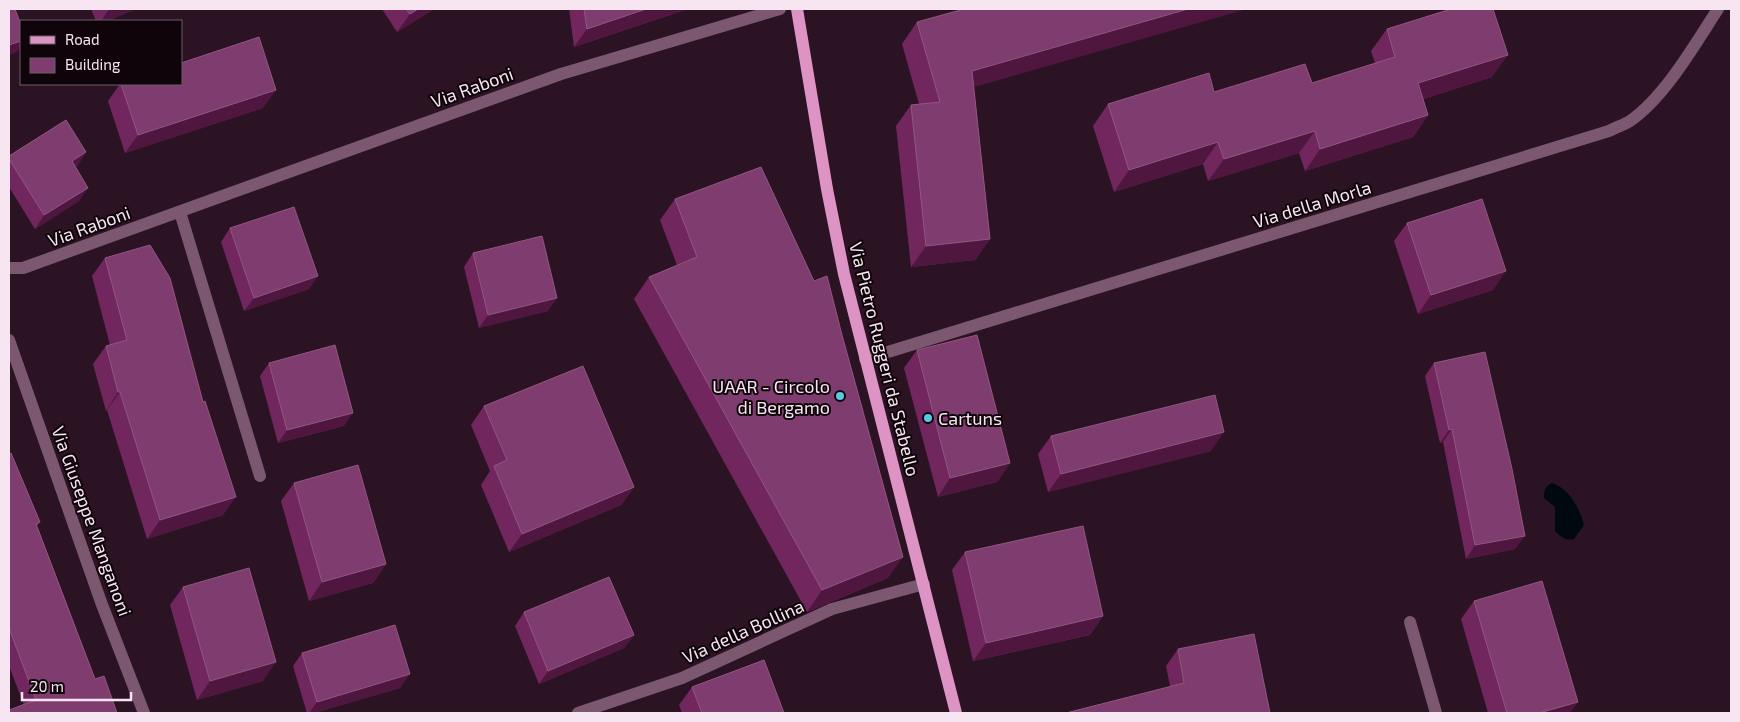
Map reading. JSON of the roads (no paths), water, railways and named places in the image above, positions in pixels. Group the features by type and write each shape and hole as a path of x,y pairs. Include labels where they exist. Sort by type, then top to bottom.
{"main road":[{"name":"Via Pietro Ruggeri da Stabello","path":"797,9 827,189 844,274 956,713"}],"street":[{"name":"Via Raboni","path":"9,268 23,268 561,74 780,9"},
{"name":"Via della Morla","path":"865,359 1609,131 1630,120 1651,102 1670,79 1718,9"},
{"path":"180,212 260,476"},
{"name":"Via Giuseppe Manganoni","path":"9,340 98,593 144,713"},
{"name":"Via della Bollina","path":"578,713 682,678 832,609 924,584"},
{"path":"1410,622 1436,713"}],"place":[{"name":"UAAR - Circolo di Bergamo","path":"840,396"},
{"name":"Cartuns","path":"928,418"}]}
